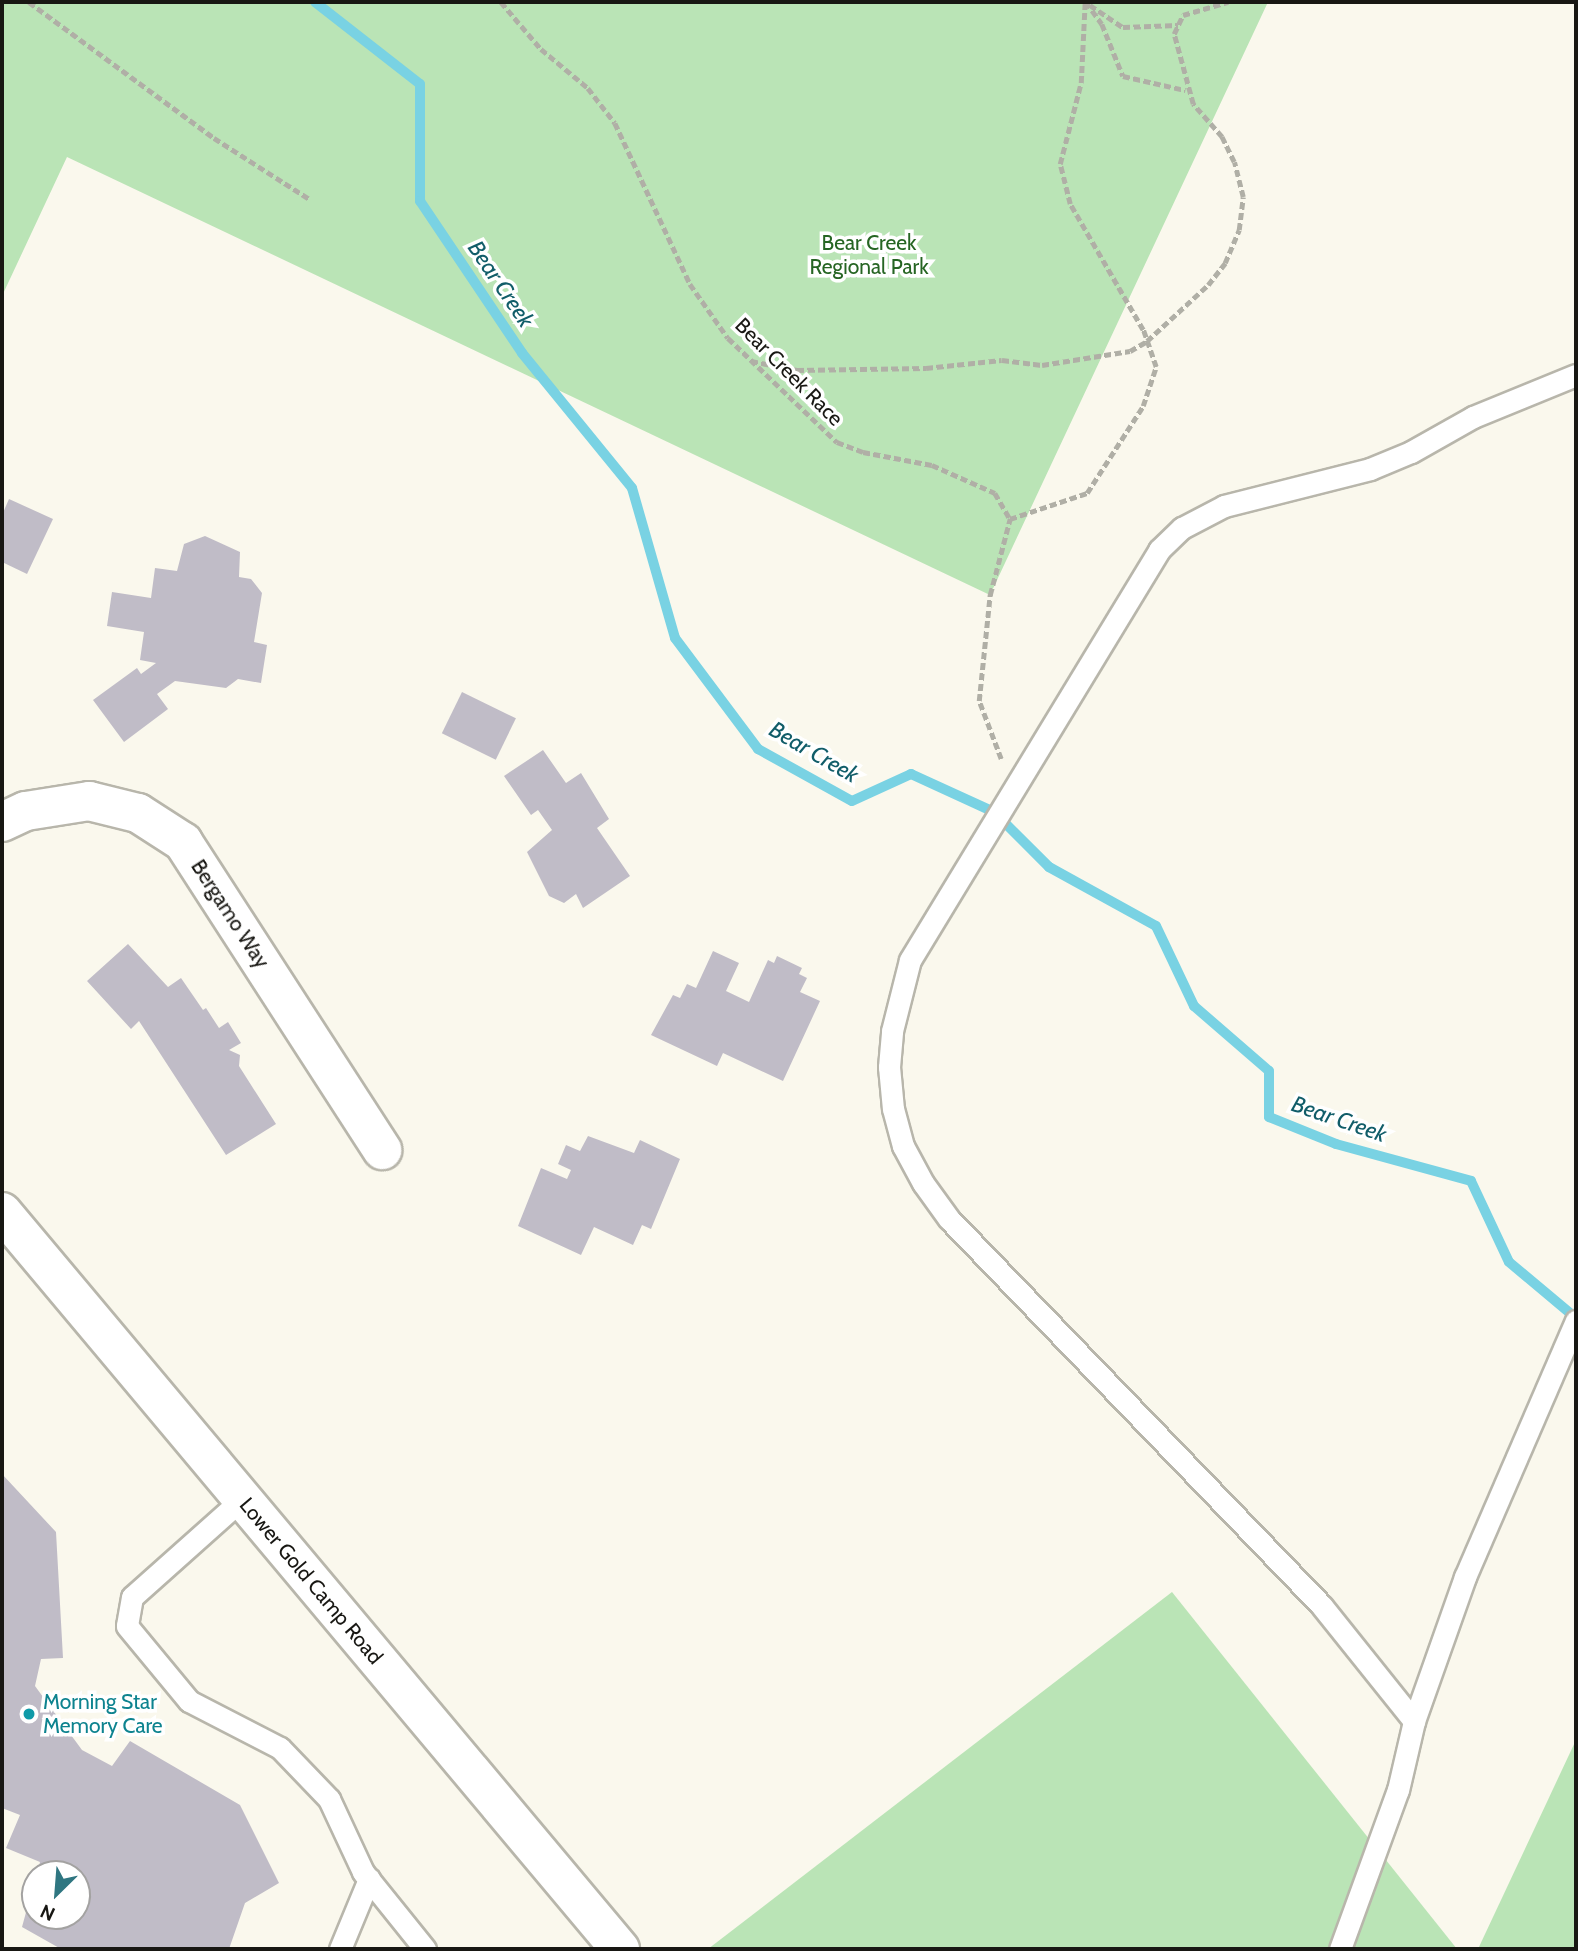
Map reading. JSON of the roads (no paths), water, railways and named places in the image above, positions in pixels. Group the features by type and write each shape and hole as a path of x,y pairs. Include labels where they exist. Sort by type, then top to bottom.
{"street":[{"name":"Bergamo Way","path":"2,822 26,811 89,802 138,813 183,842 382,1150"},
{"name":"Lower Gold Camp Road","path":"2,1212 621,1949"}],"lane":[{"path":"1415,1721 1322,1606 949,1219 923,1184 903,1146 893,1109 889,1067 898,992 910,960 986,839 1154,558 1182,528 1224,506 1370,469 1411,452 1473,417 1576,375"},
{"path":"1340,1949 1398,1790 1415,1721 1465,1577 1576,1321"},
{"path":"242,1499 132,1597 127,1626 189,1701 280,1748 330,1799 369,1879 425,1949"},
{"path":"340,1949 369,1879"}],"waterway":[{"name":"Bear Creek","path":"315,2 420,84 420,201 522,353 632,488 675,638 758,749 852,801 911,774 994,812 1049,867 1156,926 1194,1006 1269,1071 1269,1117 1336,1144 1471,1181 1509,1262 1576,1318"}],"place":[{"name":"Morning Star Memory Care","path":"29,1714"}],"park label":[{"name":"Bear Creek Regional Park","path":"869,255"}]}
